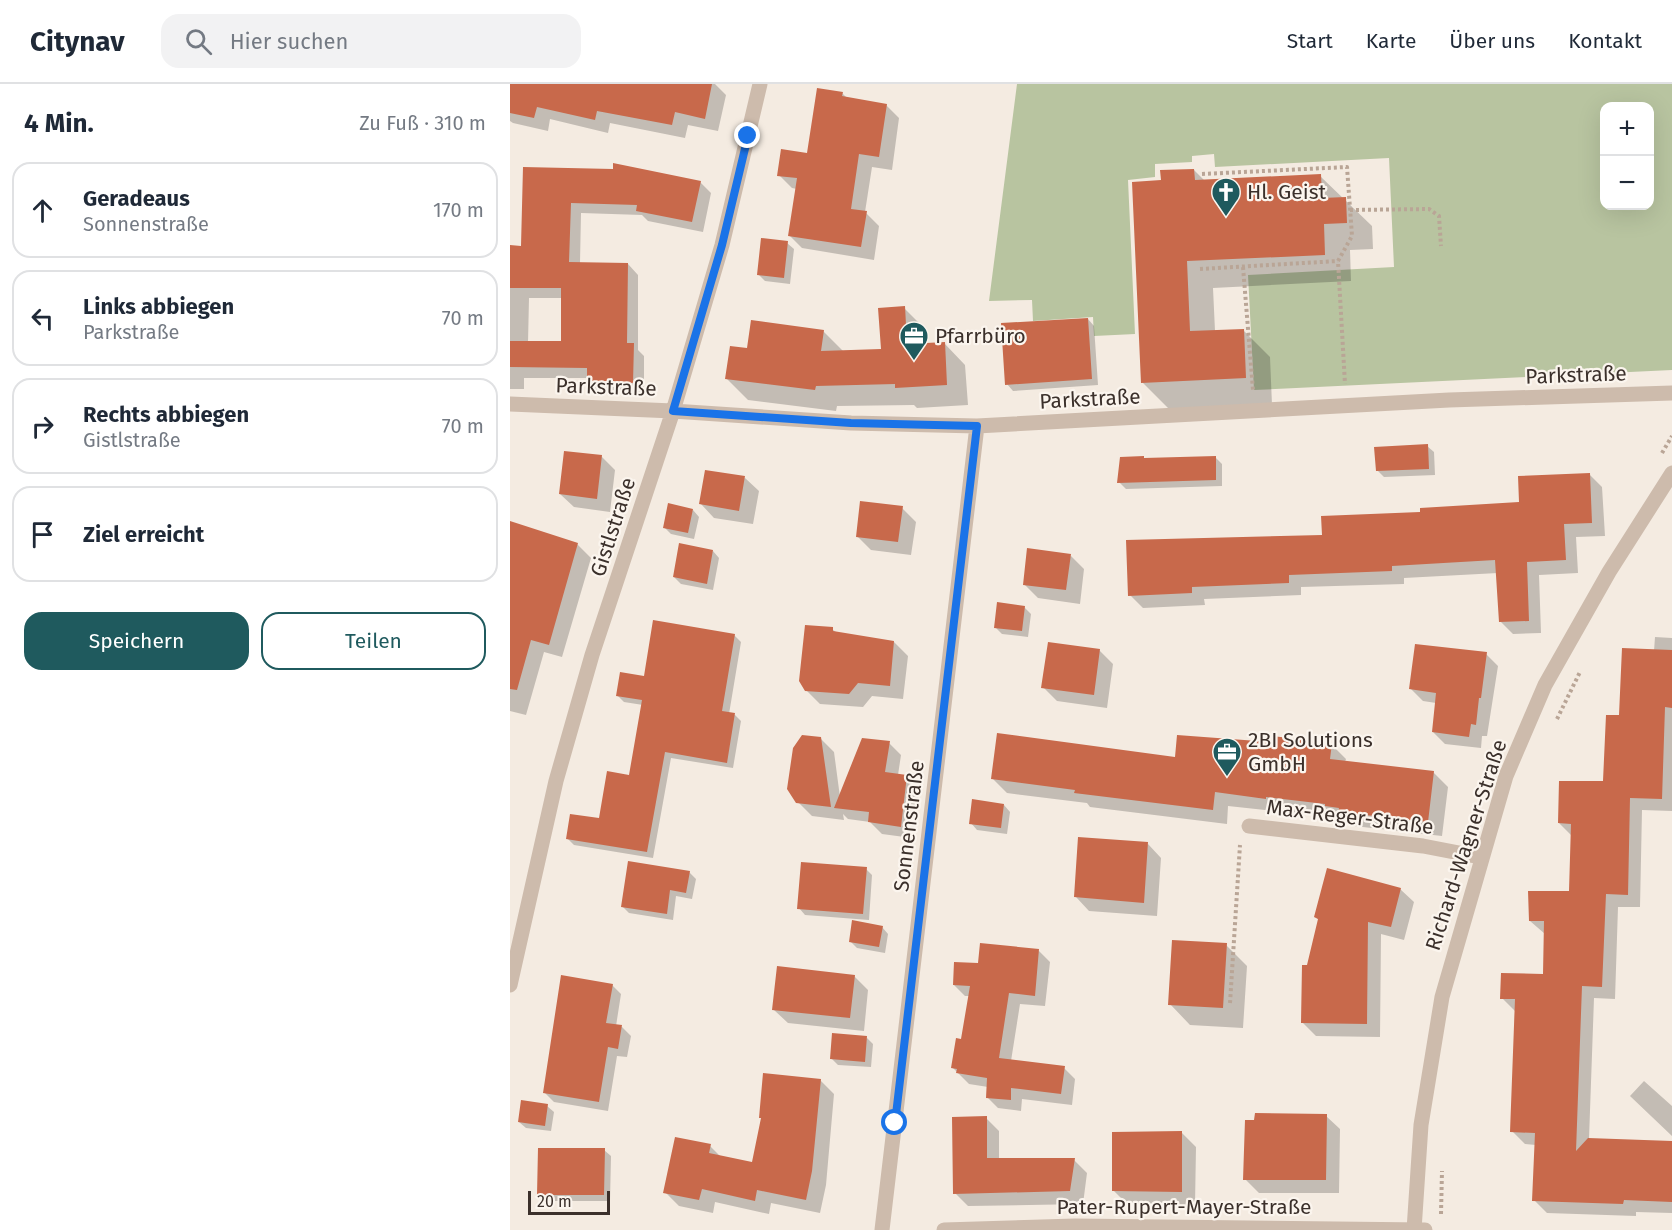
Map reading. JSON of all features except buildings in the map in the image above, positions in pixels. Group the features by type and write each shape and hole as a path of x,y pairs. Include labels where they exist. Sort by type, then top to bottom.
{"street":[{"name":"Gistlstraße","path":"510,985 556,780 592,655 673,411 722,245 760,84"},
{"name":"Parkstraße","path":"510,404 673,411 851,423 977,426 1348,406 1672,393"},
{"name":"Sonnenstraße","path":"882,1230 977,426"},
{"name":"Richard-Wagner-Straße","path":"1414,1230 1422,1125 1442,997 1480,857 1506,776 1545,685 1609,572 1672,473"},
{"name":"Max-Reger-Straße","path":"1249,826 1424,846 1480,857"},
{"name":"Pater-Rupert-Mayer-Straße","path":"944,1230 1075,1228 1425,1230"}],"path":[{"path":"1203,174 1347,167 1352,236 1338,261 1348,406"},
{"path":"1350,210 1429,209 1439,216 1441,246"},
{"path":"1200,269 1338,261"},
{"path":"1243,267 1255,412"},
{"path":"1554,724 1585,661"},
{"path":"1230,1003 1240,850"},
{"path":"1440,1219 1442,1166"}],"green space":[{"path":"1017,84 1672,84 1672,370 1254,390 1248,275 1394,267 1389,158 1215,167 1214,154 1192,156 1192,162 1155,164 1155,177 1128,180 1135,334 1094,336 1093,317 1033,321 1032,300 989,301"}],"place":[{"name":"Hl. Geist","path":"1226,218"},
{"name":"Pfarrbüro","path":"914,362"},
{"name":"2BI Solutions GmbH","path":"1227,778"}],"route":[{"path":"748,136 722,245 673,411 851,423 977,426 895,1123"}]}
